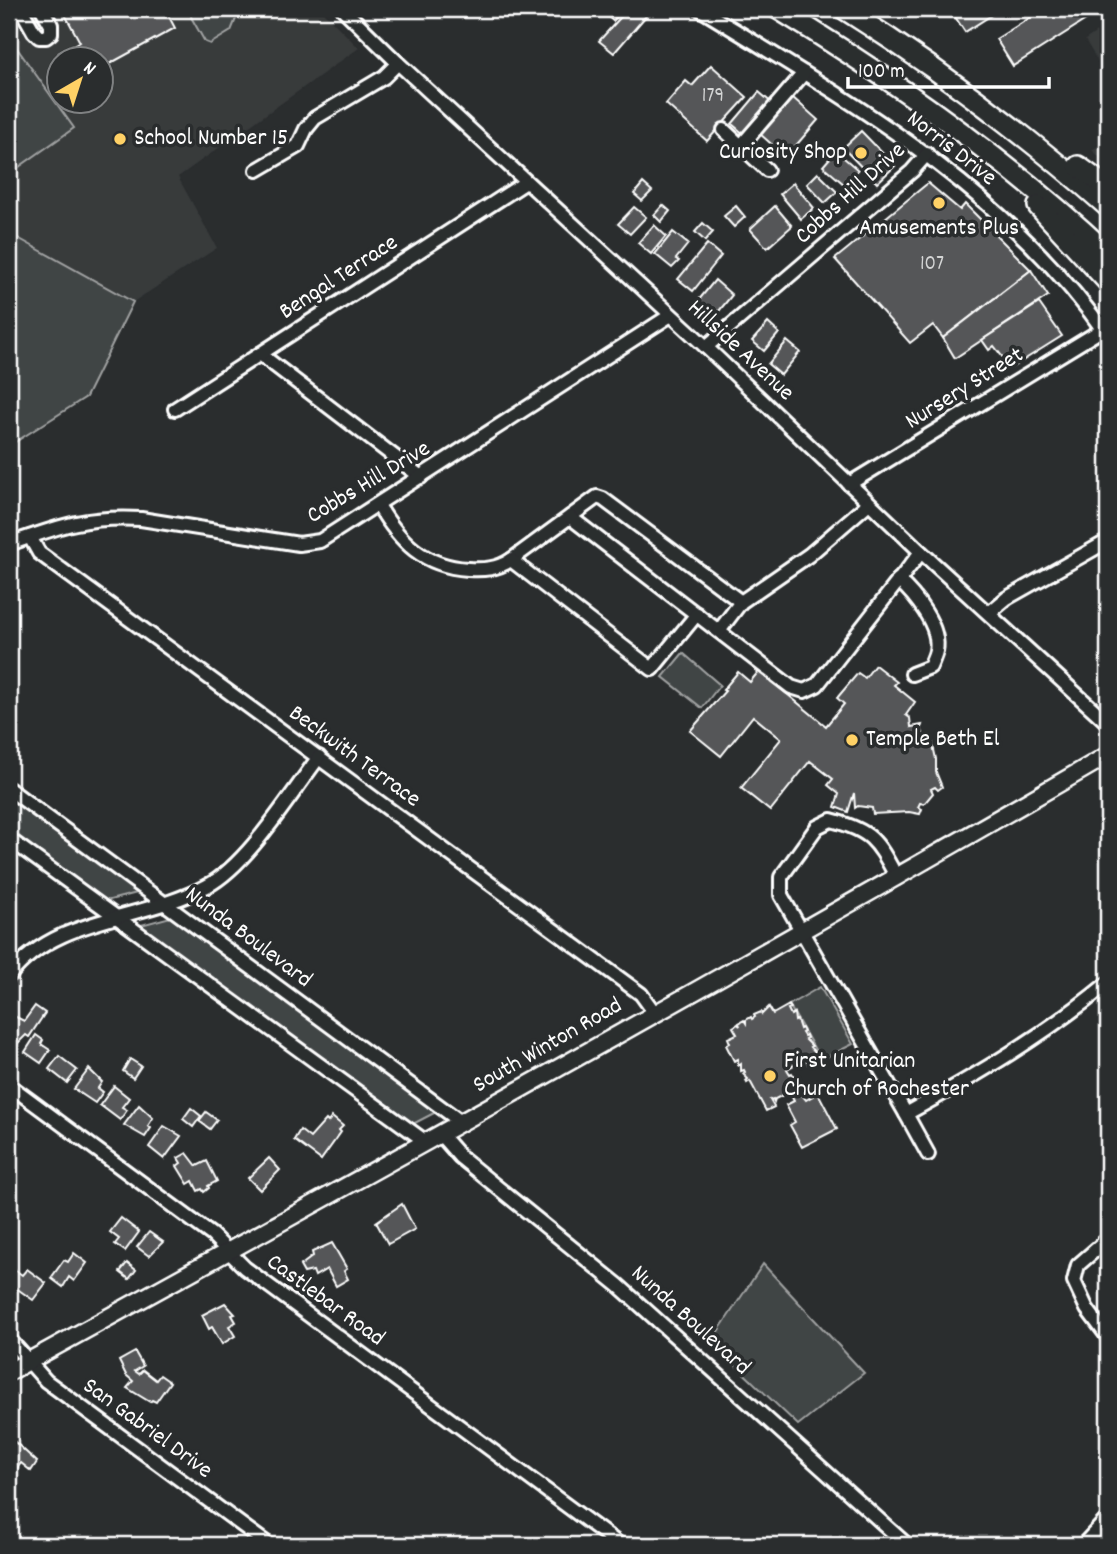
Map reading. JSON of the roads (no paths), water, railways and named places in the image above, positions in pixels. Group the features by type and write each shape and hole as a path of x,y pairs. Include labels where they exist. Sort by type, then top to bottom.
{"highway":[{"path":"778,9 876,70 985,149 1108,254"},
{"path":"845,9 1108,188"},
{"path":"958,85 1036,145 1108,207"},
{"path":"985,149 1108,282"}],"main road":[{"name":"South Winton Road","path":"9,1372 897,878 1108,755"}],"street":[{"path":"21,9 34,32 39,37 46,37 51,33 51,25 42,9"},
{"name":"Hillside Avenue","path":"343,9 706,347 869,503 1108,723"},
{"name":"Norris Drive","path":"701,9 882,122 927,154 1031,243 1068,284 1105,333"},
{"path":"257,170 298,146 315,118 384,77 398,63"},
{"path":"741,146 804,73"},
{"path":"723,130 766,170"},
{"name":"Cobbs Hill Drive","path":"706,347 912,171 927,154"},
{"name":"Bengal Terrace","path":"175,409 526,182"},
{"name":"Cobbs Hill Drive","path":"9,544 52,527 119,518 299,544 310,543 330,536 671,315"},
{"name":"Nursery Street","path":"849,484 1105,333"},
{"path":"260,354 421,477"},
{"path":"379,505 403,539 423,557 450,567 484,569 500,567 511,560 597,497 741,602"},
{"path":"719,631 741,602 809,555 869,503"},
{"path":"570,517 791,687 804,691 817,685 921,551"},
{"name":"Beckwith Terrace","path":"30,537 39,553 641,994 654,1012"},
{"path":"989,613 1007,598 1108,541"},
{"path":"511,560 652,669 697,614"},
{"path":"898,580 916,597 932,627 937,649 930,667 912,674"},
{"path":"9,976 36,949 66,933 167,903 208,886 234,864 264,830 319,757"},
{"name":"Nunda Boulevard","path":"9,789 461,1122"},
{"path":"897,878 875,840 848,825 831,820 817,827 781,877 781,894 928,1154"},
{"name":"Nunda Boulevard","path":"9,839 117,918 460,1157 618,1285 907,1545"},
{"path":"906,1114 1018,1051 1108,983"},
{"name":"Castlebar Road","path":"9,1085 214,1236 245,1268 620,1545"},
{"path":"1108,1239 1083,1259 1076,1268 1074,1280 1078,1293 1108,1337"},
{"name":"San Gabriel Drive","path":"9,1339 46,1381 269,1545"},
{"path":"1083,1545 1108,1518"}],"place":[{"name":"School Number 15","path":"120,139"},
{"name":"Curiosity Shop","path":"861,153"},
{"name":"Amusements Plus","path":"939,203"},
{"name":"Temple Beth El","path":"852,740"},
{"name":"First Unitarian Church of Rochester","path":"770,1076"}]}
